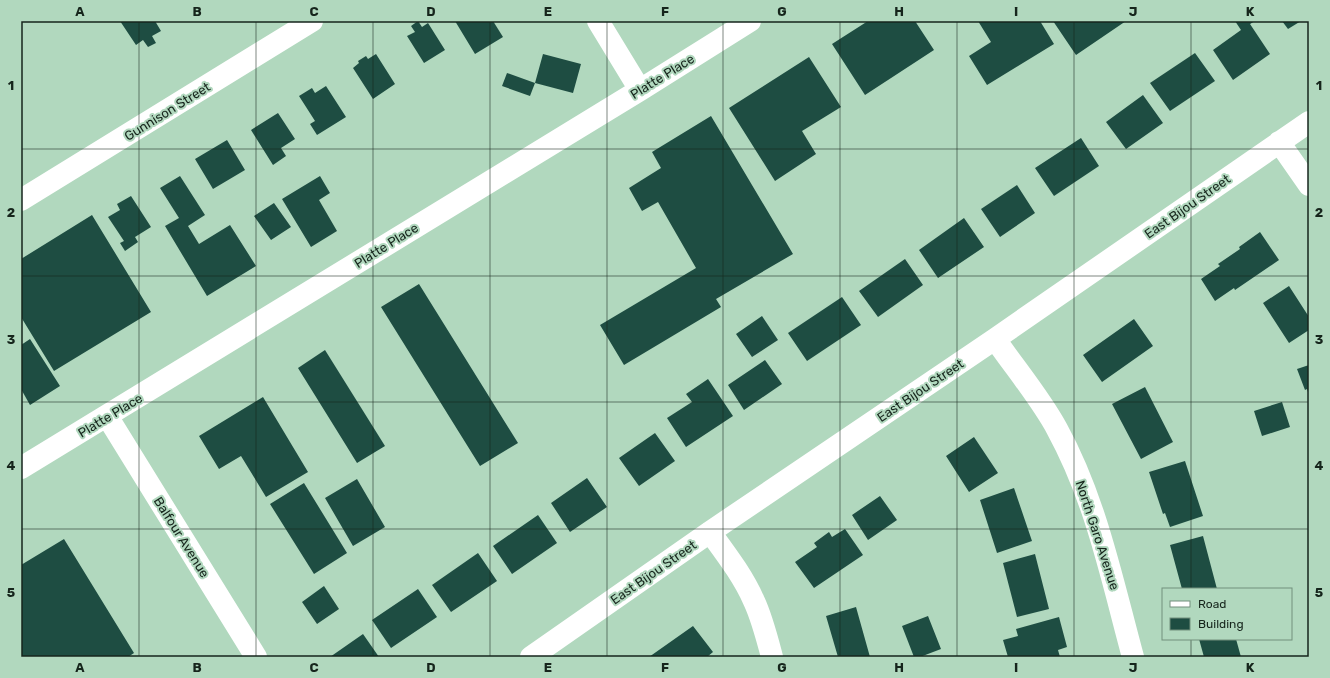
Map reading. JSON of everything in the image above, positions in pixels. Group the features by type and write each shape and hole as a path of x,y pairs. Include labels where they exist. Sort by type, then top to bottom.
{"street":[{"name":"Gunnison Street","path":"21,200 312,21"},
{"path":"598,21 640,90"},
{"name":"Platte Place","path":"21,468 640,90 750,21"},
{"name":"East Bijou Street","path":"531,657 710,532 995,339 1309,122"},
{"path":"1279,142 1309,185"},
{"name":"North Garo Avenue","path":"995,339 1057,428 1073,461 1089,500 1101,539 1133,657"},
{"name":"Balfour Avenue","path":"108,416 256,657"},
{"path":"710,532 738,570 754,601 765,631 772,657"}],"building":[{"path":"120,21 155,21 161,31 152,36 156,43 148,47 143,40 136,45"},
{"path":"418,21 422,27 428,23 445,50 424,63 407,36 415,32 411,26"},
{"path":"455,21 493,21 503,37 475,54"},
{"path":"868,21 915,21 934,50 865,95 832,44"},
{"path":"978,21 1040,21 1054,44 987,85 969,56 991,42"},
{"path":"1053,21 1126,21 1076,55"},
{"path":"1235,21 1255,21 1250,24 1270,54 1233,80 1213,50 1241,30"},
{"path":"1282,21 1301,21 1288,29"},
{"path":"1195,53 1215,81 1170,111 1150,83"},
{"path":"376,54 395,84 373,99 353,68 359,63 358,61 366,56 368,59"},
{"path":"543,54 581,64 573,93 535,83"},
{"path":"809,57 841,107 802,131 816,154 775,181 729,108"},
{"path":"507,73 535,83 530,96 502,86"},
{"path":"326,86 346,117 317,135 310,124 315,121 299,96 312,88 315,93"},
{"path":"1143,95 1163,123 1126,149 1106,122"},
{"path":"278,113 295,139 281,148 286,156 273,165 251,130"},
{"path":"711,116 793,254 716,299 721,307 624,365 600,325 696,268 658,202 642,211 629,188 661,168 652,152"},
{"path":"1081,138 1099,166 1054,196 1035,168"},
{"path":"227,140 245,170 213,189 195,159"},
{"path":"180,176 205,215 188,226 199,244 230,225 256,266 207,296 165,226 179,218 160,188"},
{"path":"320,176 330,193 319,200 337,231 311,247 282,199"},
{"path":"1017,185 1035,213 1000,237 981,209"},
{"path":"131,196 151,227 135,237 138,242 125,251 120,243 124,241 108,217 120,210 117,204"},
{"path":"274,203 291,227 271,240 254,216"},
{"path":"92,215 151,312 54,371 21,317 21,259"},
{"path":"964,218 984,247 938,278 919,250"},
{"path":"1260,232 1279,260 1235,290 1234,288 1215,301 1201,279 1220,266 1218,264 1240,249 1239,247"},
{"path":"905,259 923,285 878,317 859,291"},
{"path":"419,284 518,443 480,466 381,307"},
{"path":"1289,286 1309,317 1309,330 1289,343 1263,303"},
{"path":"842,297 861,325 807,361 788,333"},
{"path":"762,316 778,340 752,357 736,334"},
{"path":"1134,319 1153,346 1102,382 1083,355"},
{"path":"30,339 60,386 30,405 21,389 21,345"},
{"path":"325,350 385,446 357,463 298,368"},
{"path":"765,360 782,384 744,410 728,385"},
{"path":"1309,365 1309,395 1307,389 1305,390 1297,369"},
{"path":"708,379 733,416 686,447 667,418 692,402 686,394"},
{"path":"1145,387 1173,442 1141,459 1112,404"},
{"path":"263,397 308,472 266,497 241,456 219,469 199,436"},
{"path":"1282,402 1290,427 1262,436 1254,411"},
{"path":"655,433 675,461 639,486 619,458"},
{"path":"974,437 998,473 969,492 946,456"},
{"path":"1185,461 1203,516 1170,527 1165,513 1163,514 1149,472"},
{"path":"587,478 607,507 570,532 551,503"},
{"path":"357,479 385,527 353,546 325,498"},
{"path":"304,483 347,553 314,574 270,504"},
{"path":"1014,488 1032,541 997,553 980,500"},
{"path":"880,496 897,520 868,540 852,515"},
{"path":"538,515 557,543 512,574 493,546"},
{"path":"845,529 863,555 814,588 795,562 817,547 814,543 829,532 832,537"},
{"path":"1203,536 1217,588 1182,588 1170,545"},
{"path":"64,539 134,653 128,657 21,657 21,565"},
{"path":"478,553 497,581 451,612 432,585"},
{"path":"1035,554 1049,609 1017,617 1003,563"},
{"path":"324,586 339,609 317,624 302,602"},
{"path":"418,589 437,617 391,648 372,620"},
{"path":"856,607 870,657 838,657 826,616"},
{"path":"928,616 941,649 920,657 914,657 902,626"},
{"path":"1059,617 1067,647 1058,650 1060,657 1008,657 1003,640 1018,636 1016,629"},
{"path":"693,626 713,652 707,657 649,657"},
{"path":"363,634 379,657 330,657"},
{"path":"1199,640 1236,640 1241,657 1204,657"}]}
